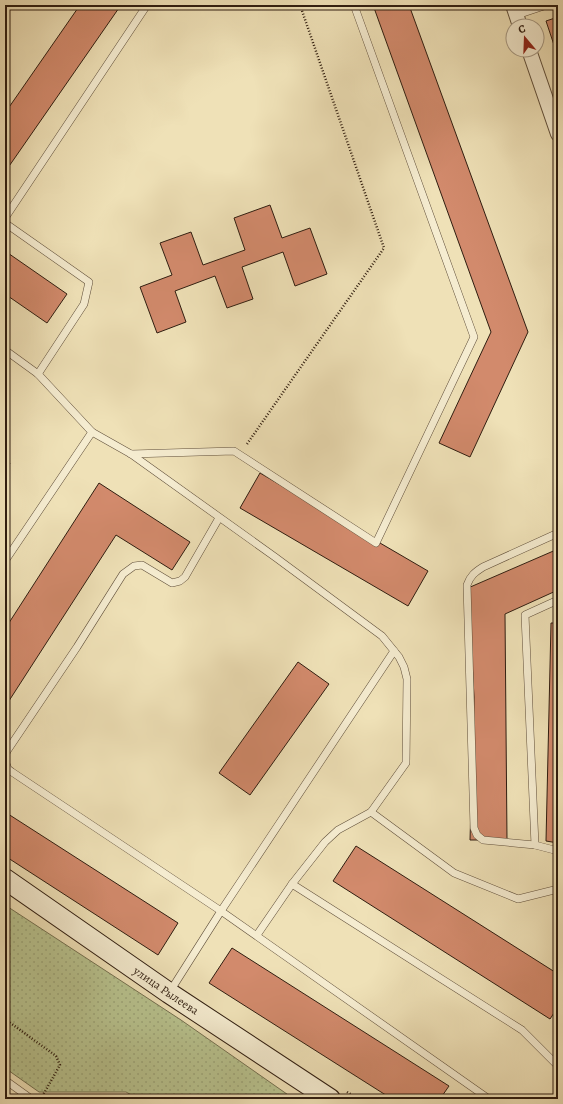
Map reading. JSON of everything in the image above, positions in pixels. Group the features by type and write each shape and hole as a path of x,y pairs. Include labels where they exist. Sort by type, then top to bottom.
{"street":[{"path":"532,58 558,134"},
{"name":"улица Рылеева","path":"5,879 169,993 330,1099"}],"lane":[{"path":"5,218 147,5"},
{"path":"131,454 234,451 376,543 474,337 354,5"},
{"path":"517,15 547,5"},
{"path":"5,223 89,282 84,304 38,374"},
{"path":"5,350 38,374 92,432 131,454 382,636 404,667 407,679 406,763 370,812 338,830 324,842 292,884 257,935"},
{"path":"5,561 92,432"},
{"path":"5,756 6,751 77,646 123,574 134,566 142,565 172,583 180,581 185,577 219,518"},
{"path":"558,533 483,567 473,574 467,585 474,828 477,835 483,840 535,845 558,851"},
{"path":"535,845 525,616 558,600"},
{"path":"169,993 221,911 394,651"},
{"path":"5,761 8,769 12,772 257,935 489,1099"},
{"path":"370,812 454,873 518,899 558,889"},
{"path":"292,884 522,1030 558,1066"},
{"path":"5,1080 30,1099"}],"path":[{"path":"240,455 384,248 300,5"},
{"path":"5,1019 56,1056 60,1066 40,1099"}],"green space":[{"path":"5,905 181,1020 294,1099 139,1099 126,1092 39,1092 5,1068"}],"building":[{"path":"80,5 121,5 5,172 5,113"},
{"path":"373,5 409,5 528,332 470,457 439,443 491,332"},
{"path":"558,17 558,57 546,21"},
{"path":"270,205 282,238 310,228 327,274 295,286 283,252 242,267 253,299 227,308 215,276 175,291 186,322 157,333 140,287 172,275 160,243 191,232 203,265 245,250 234,218"},
{"path":"5,251 67,294 47,323 5,294"},
{"path":"5,459 10,463 5,472"},
{"path":"260,473 428,571 408,606 240,508"},
{"path":"99,483 190,542 172,570 116,535 5,707 5,629"},
{"path":"558,549 558,590 505,614 507,840 470,840 474,697 468,588"},
{"path":"551,623 558,623 558,843 546,841"},
{"path":"298,662 329,684 250,795 219,773"},
{"path":"5,812 178,923 158,955 5,856"},
{"path":"356,846 558,974 558,1007 550,1019 333,881"},
{"path":"232,948 449,1086 440,1099 392,1099 209,983"}]}
